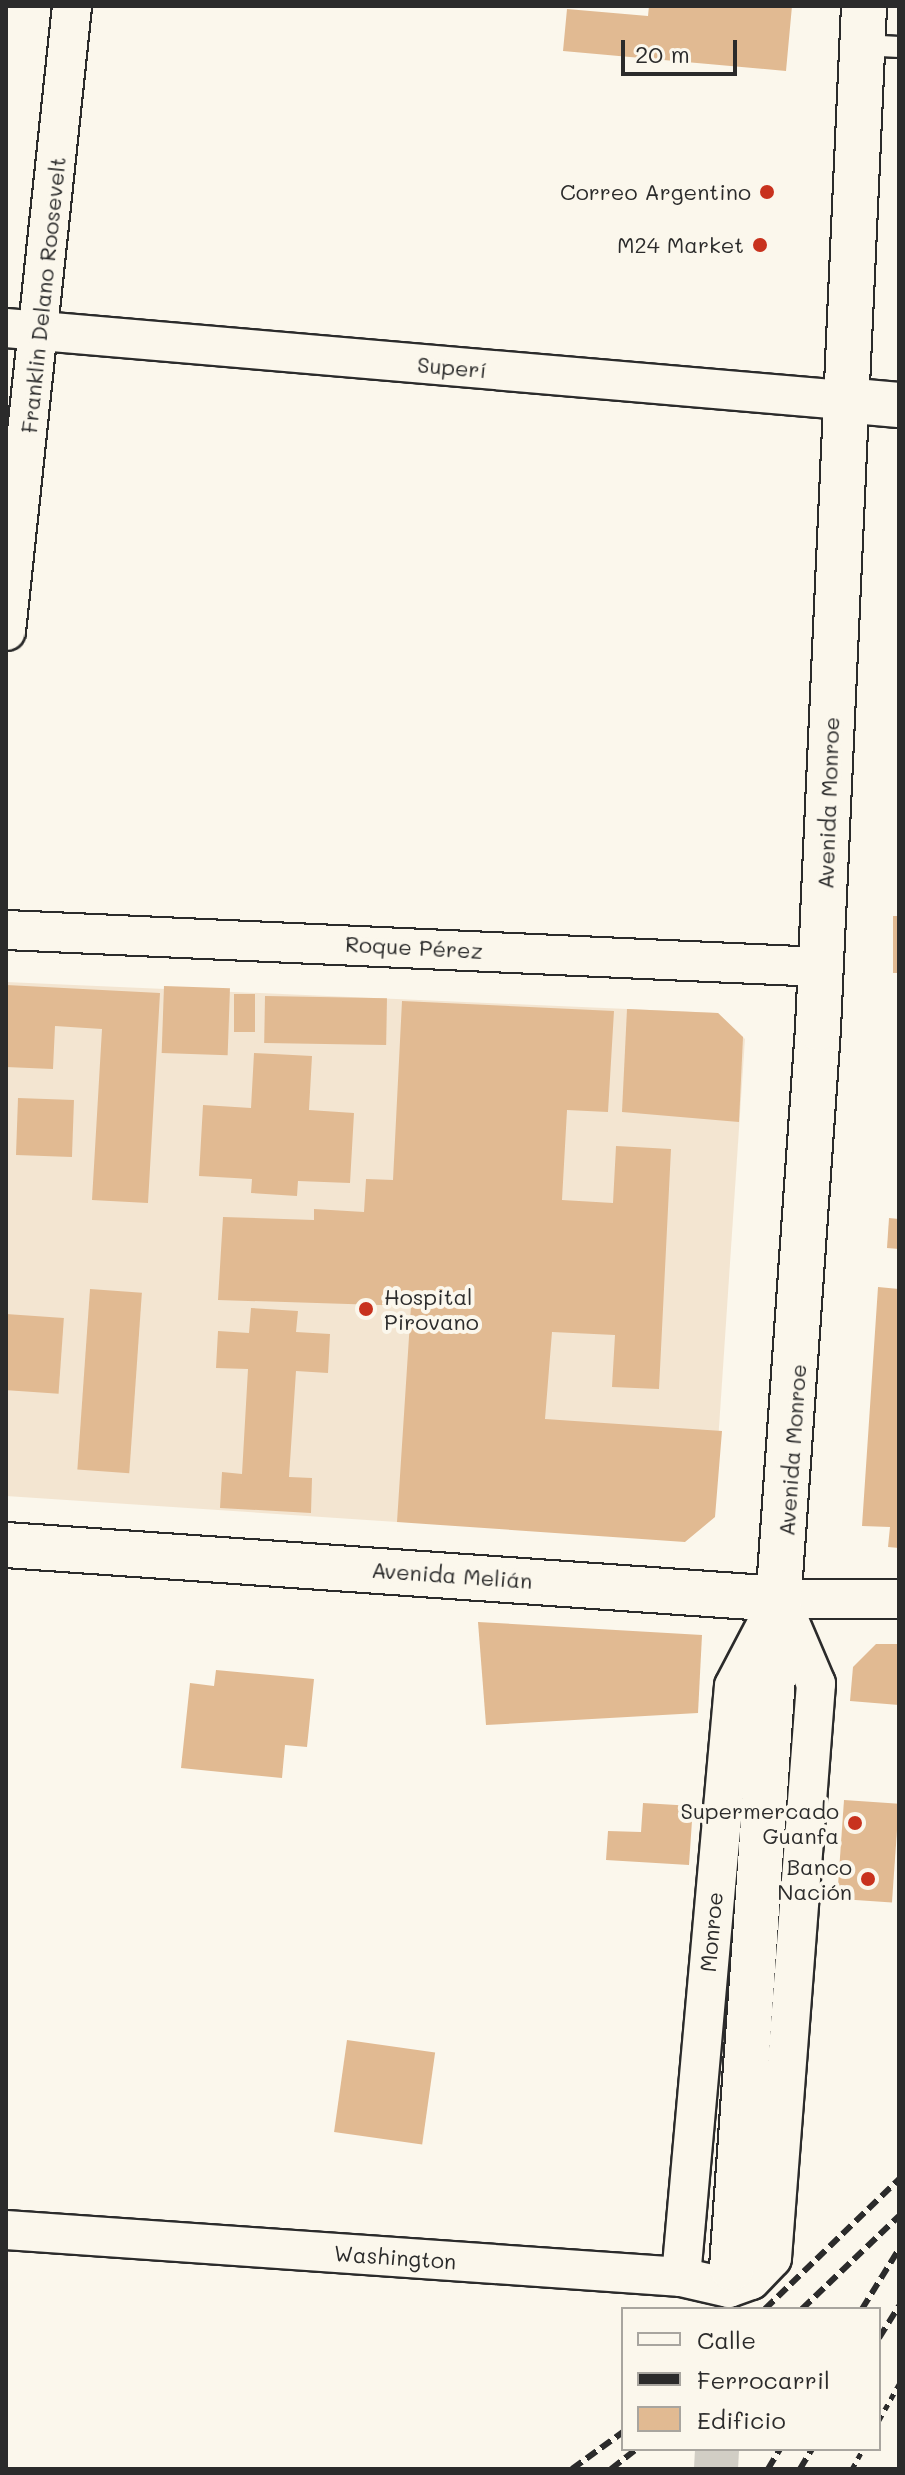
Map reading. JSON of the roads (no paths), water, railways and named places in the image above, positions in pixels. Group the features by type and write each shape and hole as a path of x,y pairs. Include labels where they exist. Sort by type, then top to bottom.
{"main road":[{"name":"Avenida Monroe","path":"780,1599 822,967 843,400 875,33"},
{"name":"Superí","path":"843,400 899,405"},
{"name":"Avenida Melián","path":"6,1545 780,1599"},
{"name":"Monroe","path":"752,2263 780,1599"}],"street":[{"name":"Franklin Delano Roosevelt","path":"6,631 23,330 72,6"},
{"name":"Superí","path":"23,330 843,400"},
{"name":"Roque Pérez","path":"6,930 822,967"},
{"name":"Avenida Melián","path":"780,1599 899,1599"},
{"name":"Monroe","path":"681,2277 734,1686 780,1599"},
{"name":"Washington","path":"6,2230 681,2277 738,2287 752,2263"}],"tunnel":[{"path":"716,2469 717,2451"}],"railway":[{"path":"767,2307 899,2179"},
{"path":"804,2307 899,2216"},
{"path":"863,2307 899,2249"},
{"path":"881,2335 899,2306"},
{"path":"572,2469 621,2433"},
{"path":"611,2469 634,2451"},
{"path":"768,2469 779,2451"},
{"path":"800,2469 811,2451"}],"place":[{"name":"Correo Argentino","path":"767,192"},
{"name":"M24 Market","path":"760,245"},
{"name":"Hospital Pirovano","path":"366,1309"},
{"name":"Supermercado Guanfa","path":"855,1823"},
{"name":"Banco Nación","path":"868,1879"}]}
